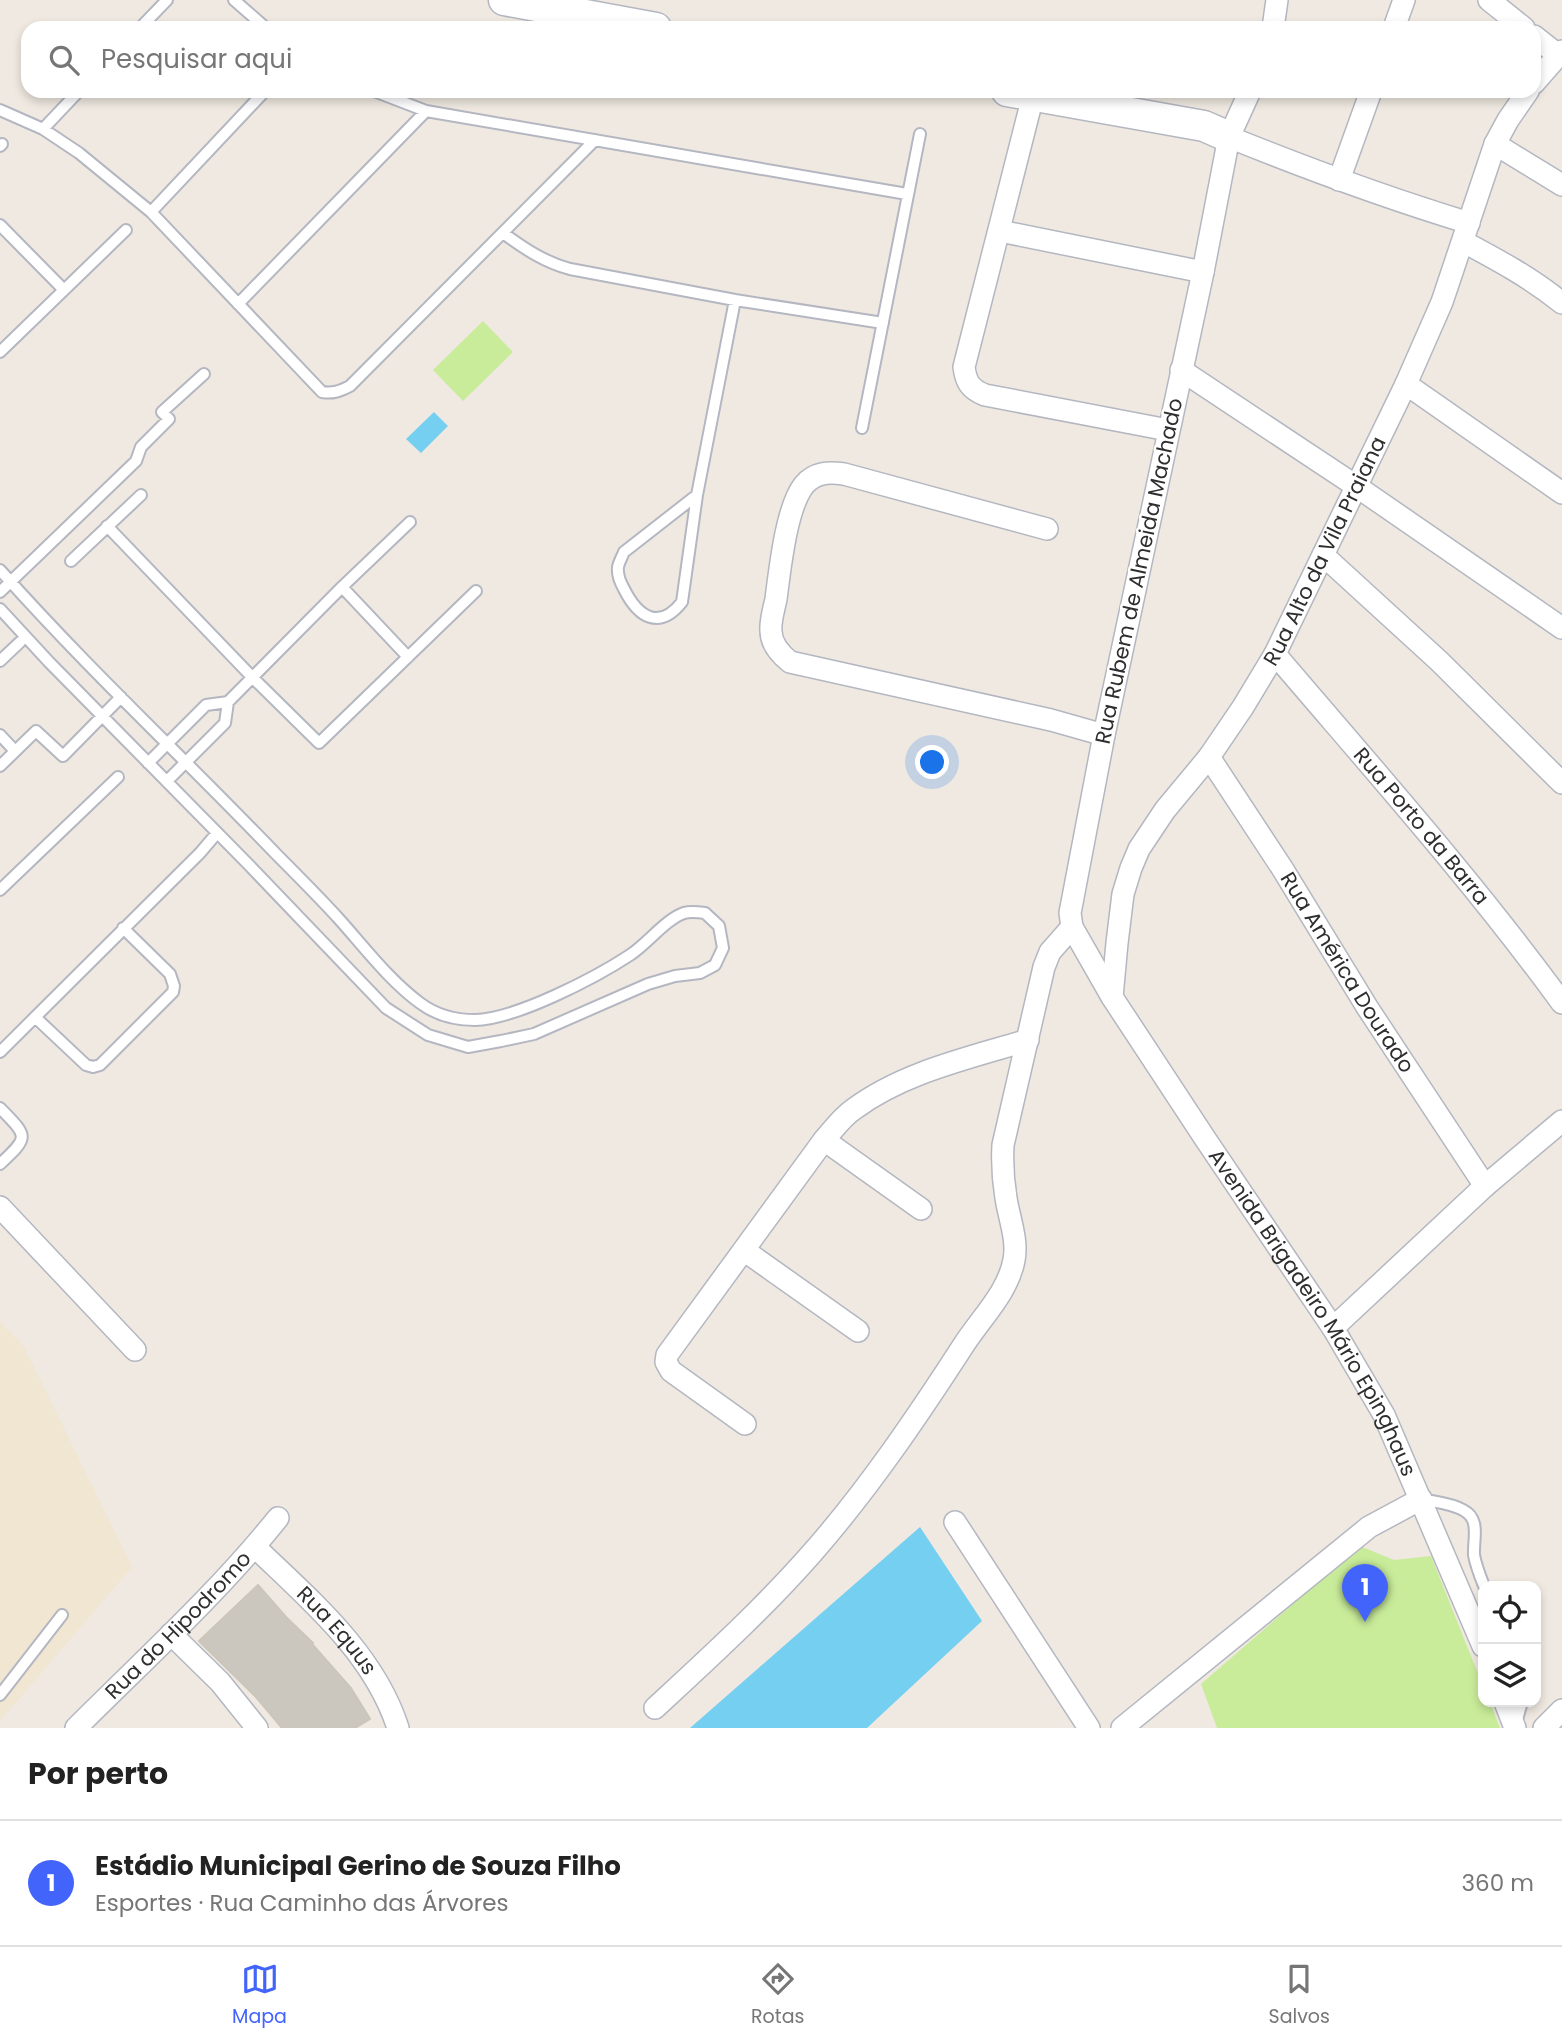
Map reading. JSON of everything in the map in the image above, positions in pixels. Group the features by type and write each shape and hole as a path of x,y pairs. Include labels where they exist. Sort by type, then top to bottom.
{"street":[{"path":"504,0 618,21"},
{"path":"1274,21 1277,0"},
{"path":"1396,21 1404,0"},
{"path":"1489,0 1515,21"},
{"path":"1541,41 1560,53 1541,75"},
{"path":"1019,98 1000,231 964,367 966,381 973,390 985,394 1168,430"},
{"path":"1048,98 1204,126 1401,202 1466,232 1562,303"},
{"path":"1229,136 1247,98"},
{"path":"1339,180 1368,98"},
{"name":"Rua Alto da Vila Praiana","path":"1112,997 1116,943 1124,894 1139,849 1165,810 1209,757 1275,654 1406,384 1442,302 1495,144 1523,98"},
{"name":"Rua Rubem de Almeida Machado","path":"1072,927 1070,913 1104,735 1203,272 1229,136"},
{"path":"1495,144 1562,186"},
{"path":"1000,231 1203,272"},
{"path":"1181,370 1562,628"},
{"path":"1406,384 1562,493"},
{"path":"1047,529 844,474 828,472 818,475 804,485 794,502 770,632 779,653 790,662 1051,720 1104,735"},
{"path":"1323,555 1439,661 1562,783"},
{"name":"Rua Porto da Barra","path":"1275,654 1426,832 1522,949 1562,1003"},
{"name":"Rua América Dourado","path":"1209,757 1282,868 1367,1007 1485,1186"},
{"path":"655,1708 748,1622 814,1551 870,1482 1009,1281 1015,1258 1015,1242 1002,1169 1003,1145 1044,967 1050,952 1072,927 1112,997"},
{"name":"Avenida Brigadeiro Mário Epinghaus","path":"1112,997 1333,1328 1384,1415 1482,1644"},
{"path":"746,1424 671,1371 666,1362 667,1355 824,1140 851,1110 898,1083 1028,1040"},
{"path":"1333,1328 1485,1186 1562,1121"},
{"path":"824,1140 921,1209"},
{"path":"0,1207 135,1350"},
{"path":"745,1251 858,1331"},
{"path":"1122,1728 1369,1527 1421,1499"},
{"name":"Rua do Hipodromo","path":"83,1726 255,1547 278,1518"},
{"path":"955,1522 1089,1728"},
{"name":"Rua Equus","path":"255,1547 342,1634 372,1672 398,1728"},
{"path":"171,1634 220,1682 257,1728"},
{"path":"1507,1707 1515,1727"},
{"path":"1544,1728 1562,1710"}],"lane":[{"path":"147,21 167,0"},
{"path":"234,0 258,21"},
{"path":"43,129 72,98"},
{"path":"151,212 258,98"},
{"path":"392,98 426,111 907,194"},
{"path":"0,110 43,129 79,153 151,212 322,391 331,393 350,386 595,139"},
{"path":"238,304 426,111"},
{"path":"862,428 920,134"},
{"path":"0,225 64,290"},
{"path":"0,352 126,230"},
{"path":"503,233 533,255 551,264 735,300 883,323"},
{"path":"697,495 624,552 618,564 621,583 629,598 639,610 652,618 663,618 673,613 682,602 697,495 735,300"},
{"path":"0,592 136,461 141,447 169,419 162,412 204,374"},
{"path":"71,561 141,495"},
{"path":"167,781 225,723 228,702 410,522"},
{"path":"107,526 319,743 476,591"},
{"path":"0,570 67,643 338,918 393,980 422,1005 452,1019 477,1020 516,1012 570,988 629,955 673,919 687,912 705,912 719,926 723,948 715,965 700,973 675,976 648,984 534,1034 468,1047 428,1035 387,1008 0,610"},
{"path":"342,587 408,657"},
{"path":"0,661 20,642"},
{"path":"0,766 36,731 62,756 121,697"},
{"path":"148,763 206,705 228,702"},
{"path":"0,735 15,751"},
{"path":"0,890 118,777"},
{"path":"0,1052 217,833"},
{"path":"35,1017 86,1065 93,1067 100,1065 173,992 170,974 123,928"},
{"path":"0,1108 18,1127 23,1140 0,1164"},
{"path":"1421,1499 1464,1510 1471,1516 1476,1531 1476,1565 1482,1581"},
{"path":"0,1695 62,1615"},
{"path":"1515,1727 1521,1707"}],"shaded area":[{"path":"0,1322 23,1345 132,1567 0,1721"}],"green space":[{"path":"483,321 513,352 463,401 433,370"},
{"path":"1360,1546 1394,1560 1431,1556 1478,1674 1478,1707 1492,1707 1500,1728 1217,1728 1201,1684"}],"water":[{"path":"434,412 448,426 421,453 406,439"},
{"path":"920,1527 982,1621 867,1728 690,1728"}],"building":[{"path":"258,1585 351,1688 370,1719 355,1728 282,1728 256,1697 199,1641"}],"place":[{"name":"Estádio Municipal Gerino de Souza Filho","path":"1365,1622"}]}
